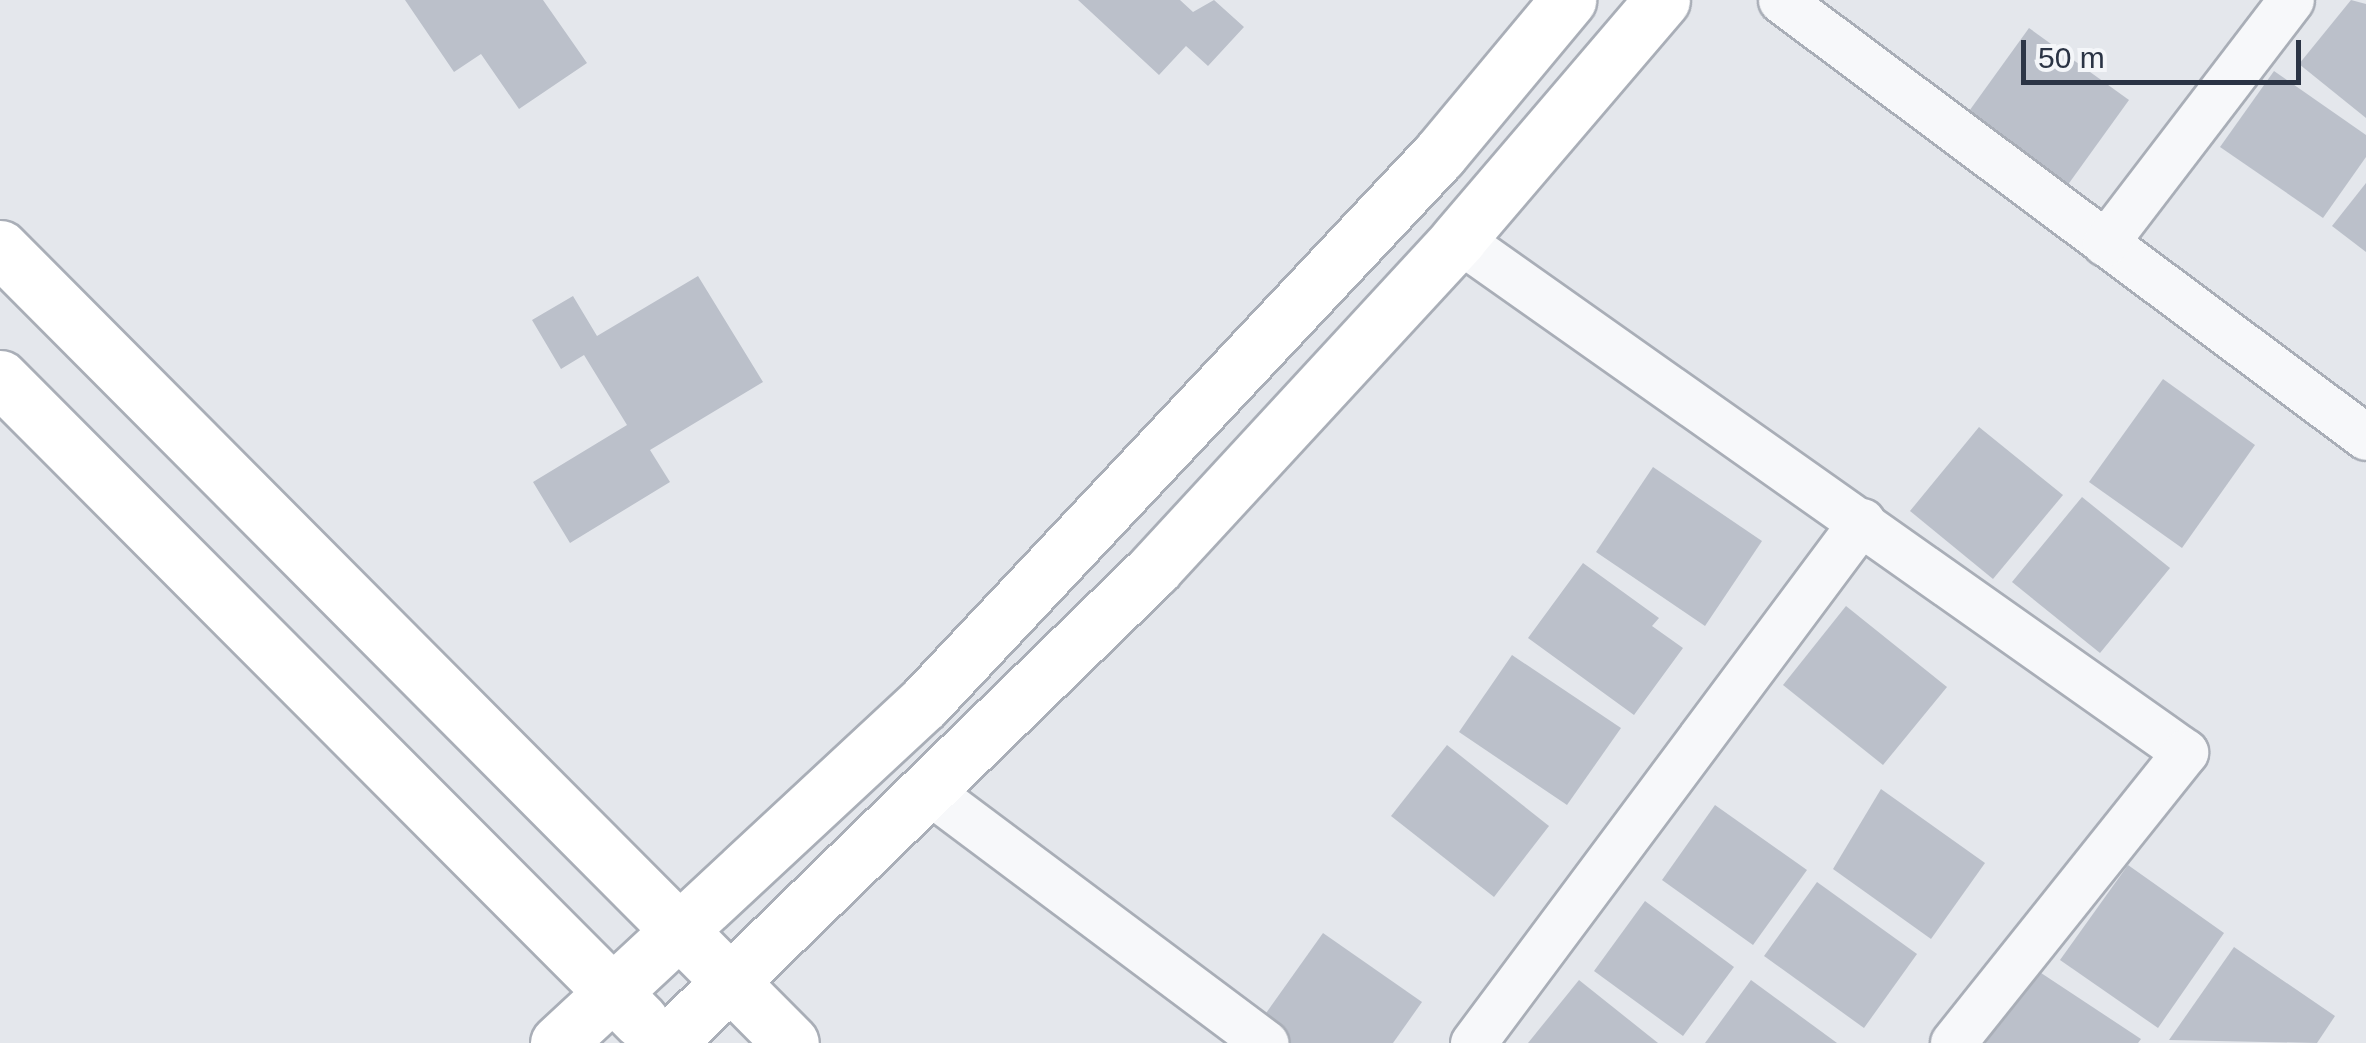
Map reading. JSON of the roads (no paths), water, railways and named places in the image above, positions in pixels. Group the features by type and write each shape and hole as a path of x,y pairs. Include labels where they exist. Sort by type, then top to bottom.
{"main road":[{"path":"558,1043 681,935 924,703 1439,155 1568,0"},
{"path":"0,378 666,1043 732,985 1154,569 1458,239 1662,0"},
{"path":"0,248 791,1043"}],"street":[{"path":"1780,0 2366,437"},
{"path":"2105,243 2291,0"},
{"path":"1458,239 2184,752 1953,1043"},
{"path":"1473,1043 1862,521"},
{"path":"930,792 1266,1043"}]}
